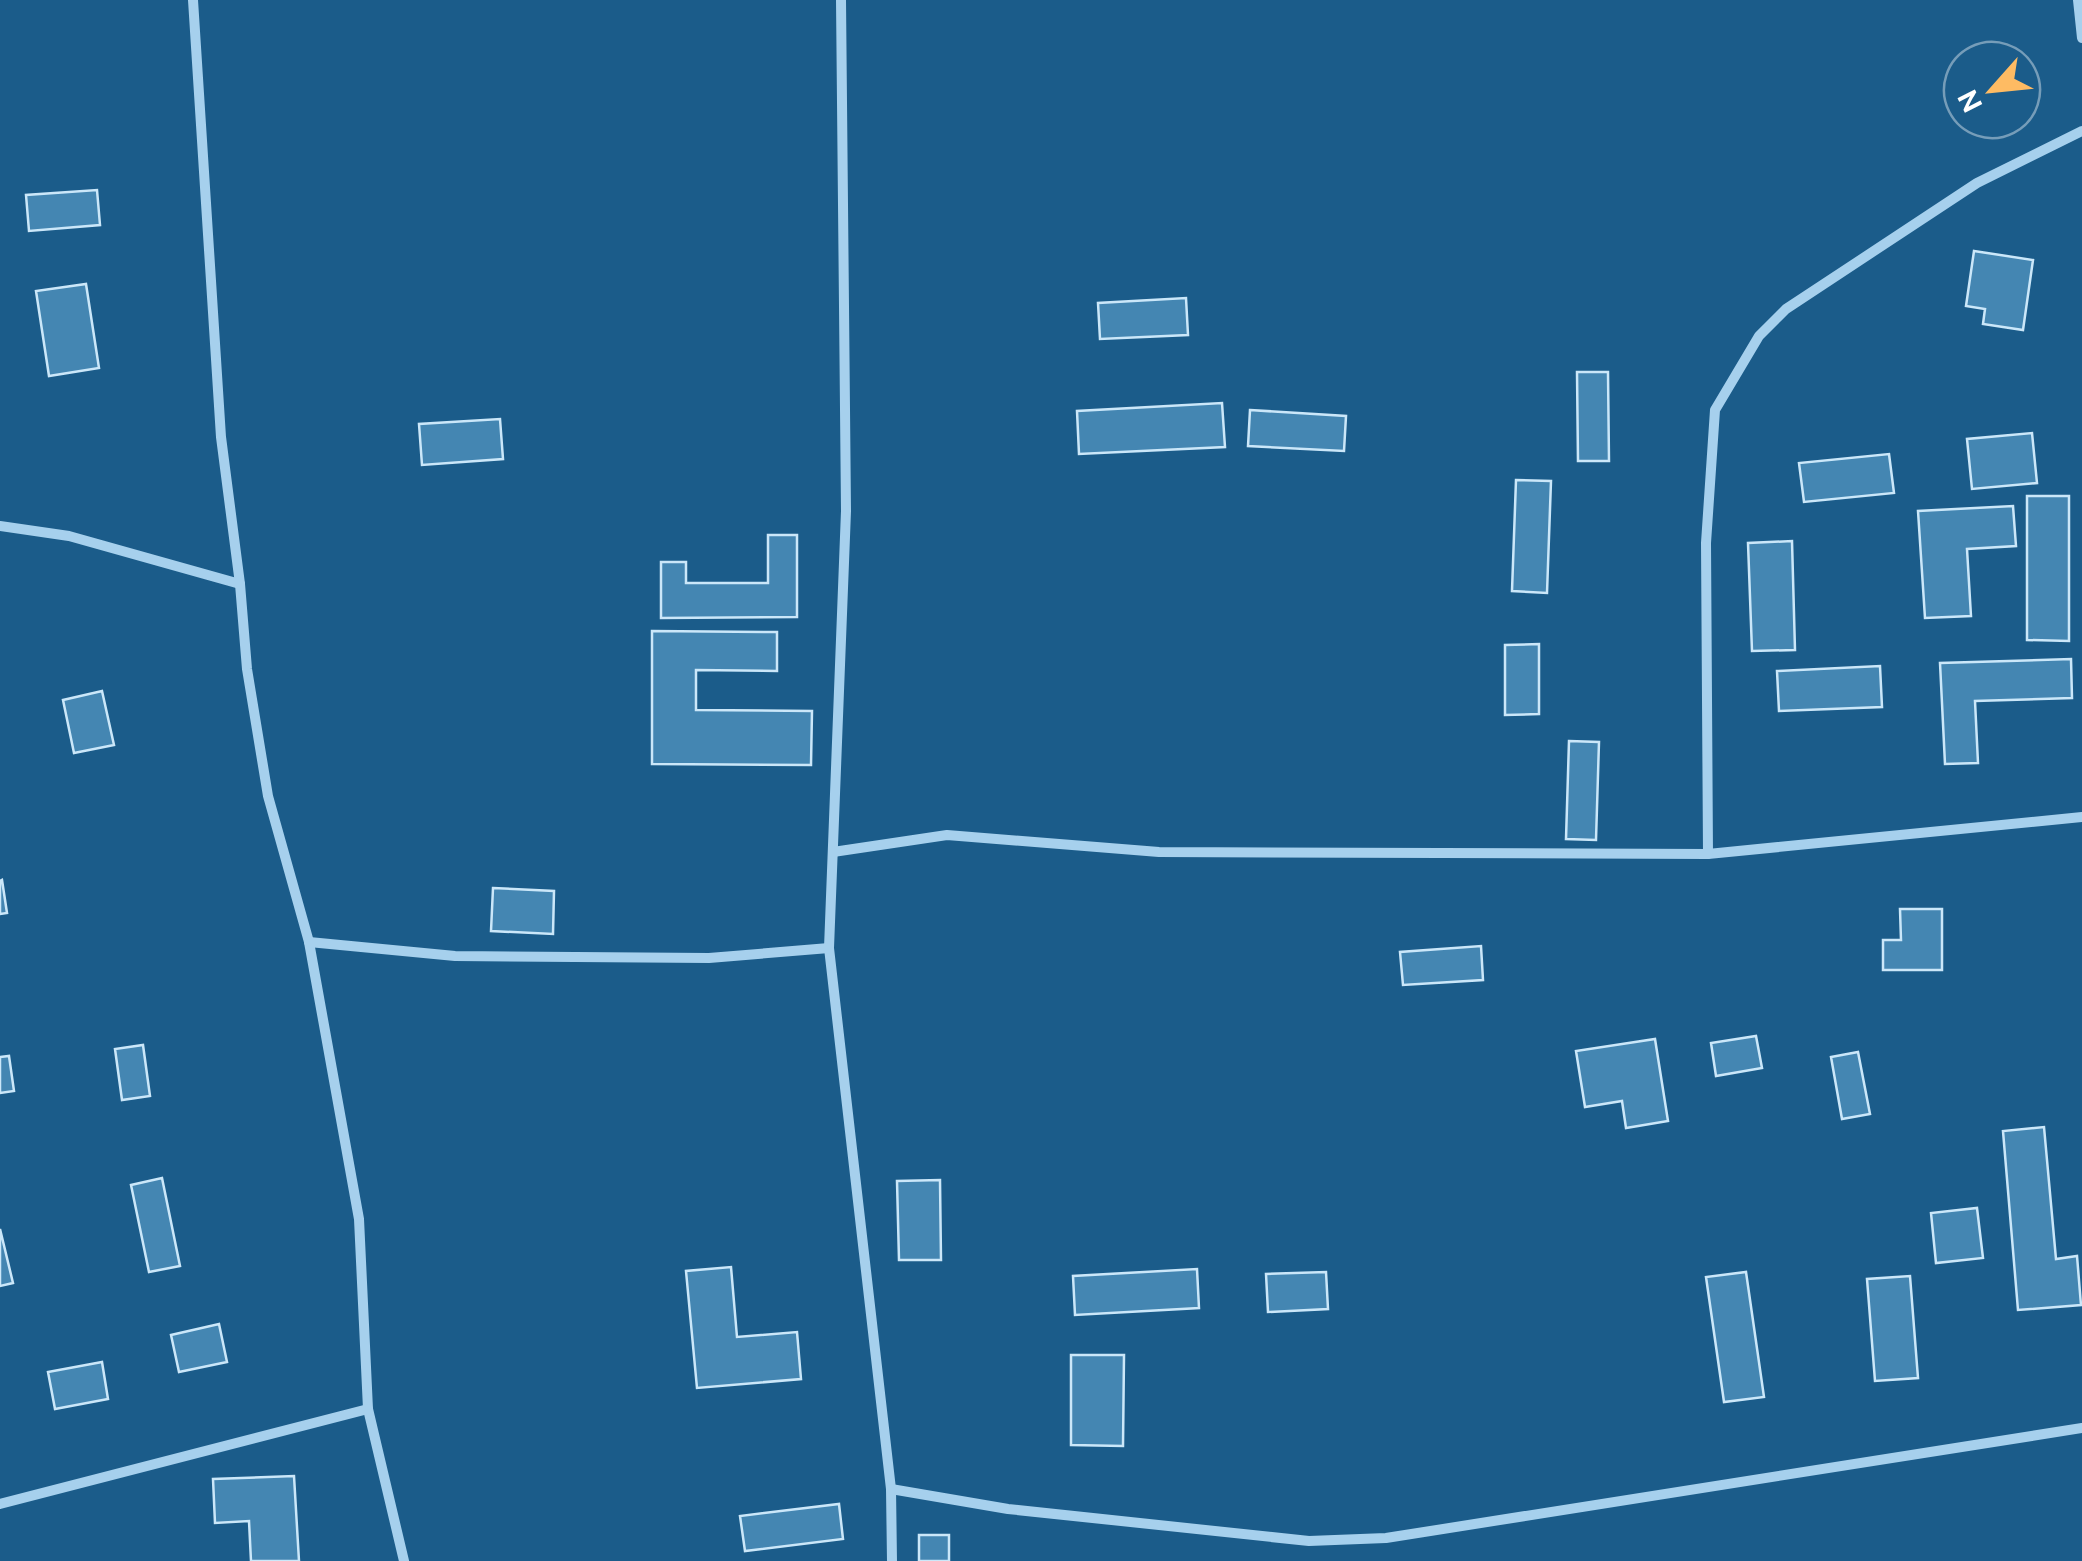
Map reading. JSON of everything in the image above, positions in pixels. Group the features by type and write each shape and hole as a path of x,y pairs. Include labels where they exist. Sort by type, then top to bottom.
{"street":[{"path":"192,0 221,437 247,670 268,796 309,942 359,1218 368,1410 404,1561"},
{"path":"841,0 846,511 829,948 891,1489 892,1561"},
{"path":"2078,0 2082,38"},
{"path":"1708,854 1706,543 1715,410 1759,336 1786,309 1977,184 2082,131"},
{"path":"0,526 70,536 240,584"},
{"path":"833,852 947,835 1159,852 1708,854 2082,817"},
{"path":"309,942 474,956 708,958 829,948"},
{"path":"0,1504 368,1410"},
{"path":"891,1489 1008,1509 1290,1539 1386,1538 2082,1428"}],"building":[{"path":"97,190 100,225 29,231 26,195"},
{"path":"1974,251 2033,260 2023,330 1983,324 1985,309 1966,306"},
{"path":"86,284 99,368 49,376 36,291"},
{"path":"1186,298 1188,335 1100,339 1098,303"},
{"path":"1577,372 1608,372 1609,461 1578,461"},
{"path":"1222,403 1225,447 1079,454 1077,411"},
{"path":"1250,410 1346,416 1344,451 1248,446"},
{"path":"500,419 503,459 422,465 419,424"},
{"path":"2032,433 2037,483 1972,489 1967,439"},
{"path":"1889,454 1894,493 1804,502 1799,463"},
{"path":"1516,480 1551,481 1547,593 1512,591"},
{"path":"2027,496 2069,496 2069,641 2027,640"},
{"path":"2013,506 2016,546 1967,549 1971,616 1925,618 1918,511"},
{"path":"768,535 797,535 797,617 661,618 661,562 686,562 686,583 768,583"},
{"path":"1792,541 1795,650 1752,651 1748,543"},
{"path":"652,631 777,632 777,671 696,670 696,710 812,711 811,765 652,764"},
{"path":"1539,644 1539,714 1505,715 1505,645"},
{"path":"2071,659 2072,698 1975,701 1978,763 1945,764 1940,663"},
{"path":"1880,666 1882,707 1779,711 1777,671"},
{"path":"102,691 114,745 74,753 63,700"},
{"path":"1569,741 1599,742 1596,840 1566,839"},
{"path":"0,881 7,913 0,914"},
{"path":"493,888 554,891 553,934 491,931"},
{"path":"1900,909 1942,909 1942,970 1883,970 1883,940 1901,940"},
{"path":"1481,946 1483,980 1403,985 1400,952"},
{"path":"1756,1036 1762,1068 1716,1076 1711,1043"},
{"path":"1655,1039 1668,1121 1626,1128 1622,1101 1585,1107 1576,1051"},
{"path":"143,1045 150,1096 122,1100 115,1049"},
{"path":"1858,1052 1870,1114 1842,1119 1831,1057"},
{"path":"9,1056 14,1091 0,1093 0,1057"},
{"path":"2044,1127 2056,1259 2077,1256 2081,1305 2018,1310 2003,1131"},
{"path":"162,1178 180,1266 149,1272 131,1185"},
{"path":"940,1180 941,1260 899,1260 897,1181"},
{"path":"1977,1208 1983,1258 1936,1263 1931,1213"},
{"path":"0,1229 13,1283 0,1286"},
{"path":"731,1267 737,1337 797,1332 801,1379 697,1388 686,1271"},
{"path":"1197,1269 1199,1308 1075,1315 1073,1276"},
{"path":"1326,1272 1328,1309 1268,1312 1266,1274"},
{"path":"1746,1272 1764,1397 1724,1402 1706,1277"},
{"path":"1910,1276 1918,1378 1875,1381 1867,1279"},
{"path":"219,1324 227,1362 179,1372 171,1335"},
{"path":"1071,1355 1124,1355 1123,1446 1071,1445"},
{"path":"102,1362 108,1399 55,1409 48,1372"},
{"path":"294,1476 299,1561 251,1561 249,1521 215,1523 213,1479"},
{"path":"839,1504 843,1539 745,1551 740,1516"},
{"path":"919,1535 949,1535 949,1561 919,1561"}]}
